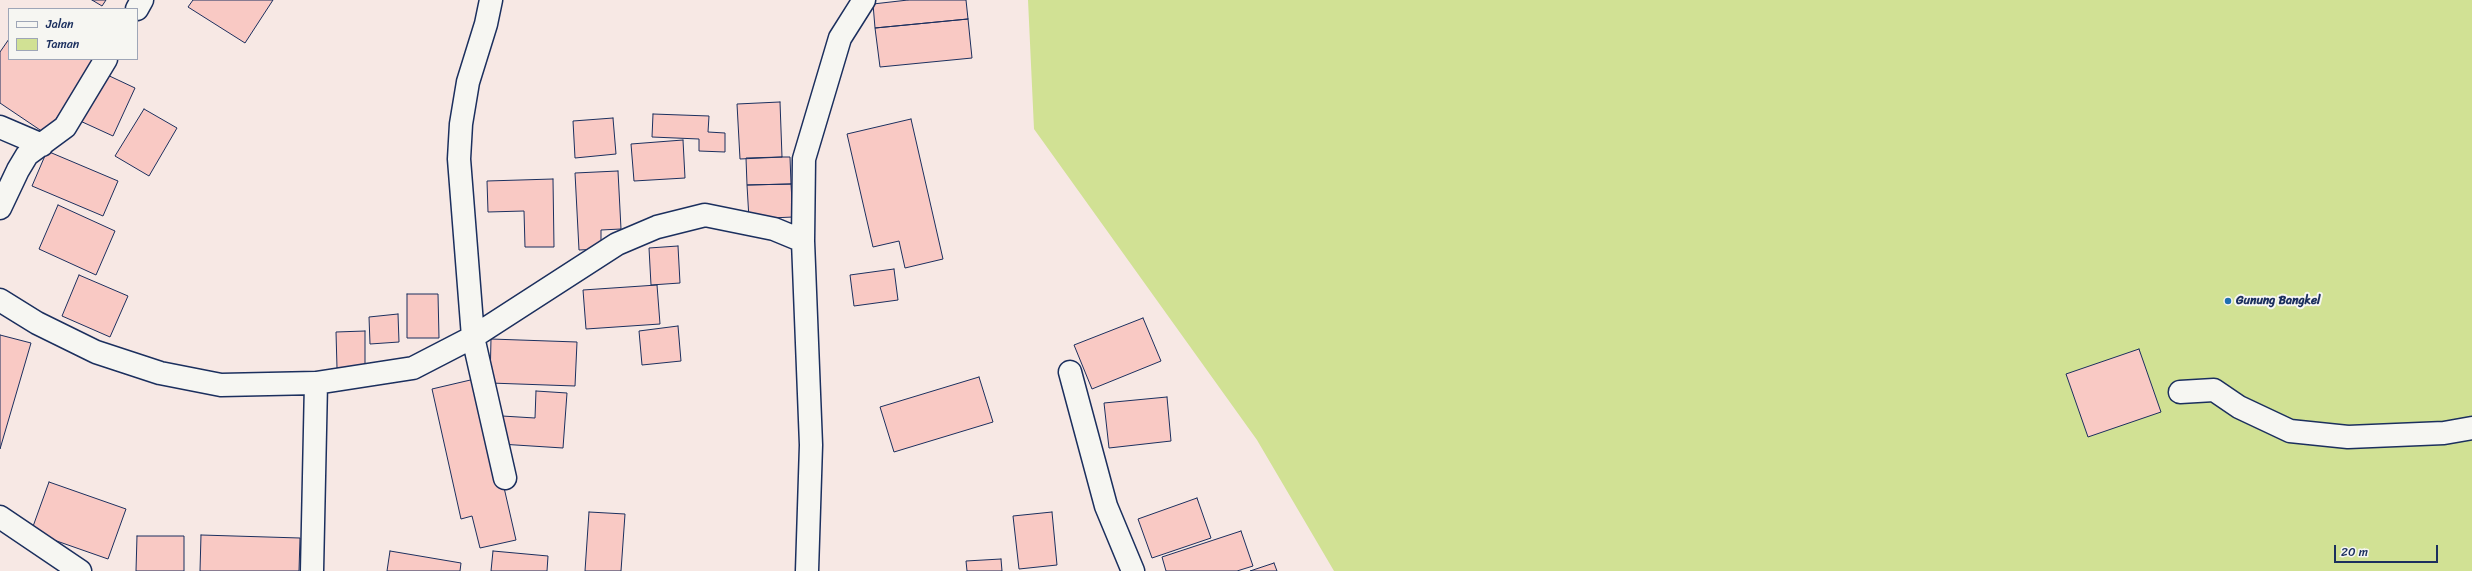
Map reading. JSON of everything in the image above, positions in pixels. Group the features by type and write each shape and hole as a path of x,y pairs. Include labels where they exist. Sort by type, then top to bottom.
{"street":[{"path":"491,0 486,24 468,82 461,124 460,166 473,337 490,403 505,478"},
{"path":"807,571 811,445 803,241 804,159 840,38 864,0"},
{"path":"0,208 18,170 27,155 65,127 105,60"},
{"path":"0,127 42,145"},
{"path":"0,300 37,323 96,352 160,373 221,386 316,383 413,368 473,337 617,244 657,227 705,216 774,229 803,241"},
{"path":"1070,372 1106,506 1134,571"},
{"path":"312,571 316,383"},
{"path":"2180,392 2214,390 2239,407 2290,432 2348,437 2444,433 2472,428"},
{"path":"0,517 80,571"}],"green space":[{"path":"1028,0 2472,0 2472,571 1334,571 1257,440 1034,129"}],"building":[{"path":"92,0 106,0 102,6"},
{"path":"193,0 273,0 245,43 188,7"},
{"path":"908,0 966,0 968,19 875,28 873,4"},
{"path":"968,19 972,58 880,67 875,28"},
{"path":"8,40 8,60 95,60 46,134 0,103 0,52"},
{"path":"101,72 135,88 113,136 78,120"},
{"path":"780,102 782,157 740,159 737,104"},
{"path":"144,109 177,128 149,176 115,156"},
{"path":"653,114 709,116 708,132 725,133 725,152 699,151 699,139 652,137"},
{"path":"613,118 616,154 575,158 573,121"},
{"path":"911,119 943,259 905,268 899,241 873,247 847,134"},
{"path":"683,140 685,178 634,181 631,144"},
{"path":"47,151 118,181 103,216 32,186"},
{"path":"790,157 791,184 747,185 746,158"},
{"path":"618,171 621,229 601,230 601,249 579,250 575,173"},
{"path":"553,179 554,247 525,247 524,211 488,212 487,181"},
{"path":"791,184 793,217 749,219 747,185"},
{"path":"58,205 115,231 96,275 39,249"},
{"path":"678,246 680,283 651,285 649,248"},
{"path":"894,269 898,300 854,306 850,275"},
{"path":"79,275 128,296 110,337 62,316"},
{"path":"657,285 660,324 586,329 583,290"},
{"path":"407,294 438,294 439,338 407,338"},
{"path":"398,314 399,342 370,344 369,317"},
{"path":"1143,318 1161,361 1092,389 1074,345"},
{"path":"678,326 681,361 642,365 639,331"},
{"path":"365,331 365,368 337,368 336,332"},
{"path":"0,335 31,343 0,449"},
{"path":"491,339 577,342 575,386 490,383"},
{"path":"2139,349 2161,412 2088,437 2066,374"},
{"path":"979,377 993,422 894,452 880,407"},
{"path":"479,378 516,540 480,548 472,516 461,519 432,389"},
{"path":"536,391 567,393 563,448 500,444 502,416 535,418"},
{"path":"1167,397 1171,441 1109,448 1104,403"},
{"path":"49,482 126,509 108,559 31,532"},
{"path":"1197,498 1211,538 1152,558 1138,519"},
{"path":"589,512 625,514 621,571 585,571"},
{"path":"1052,512 1057,565 1019,569 1013,516"},
{"path":"1241,531 1253,566 1237,571 1166,571 1162,557"},
{"path":"201,535 300,538 299,571 200,571"},
{"path":"137,536 184,536 184,571 136,571"},
{"path":"390,551 461,563 460,571 387,571"},
{"path":"493,551 548,556 547,571 491,571"},
{"path":"1001,559 1002,571 967,571 966,561"},
{"path":"1274,563 1277,571 1250,571"}],"place":[{"name":"Gunung Bangkel","path":"2228,301"}]}
